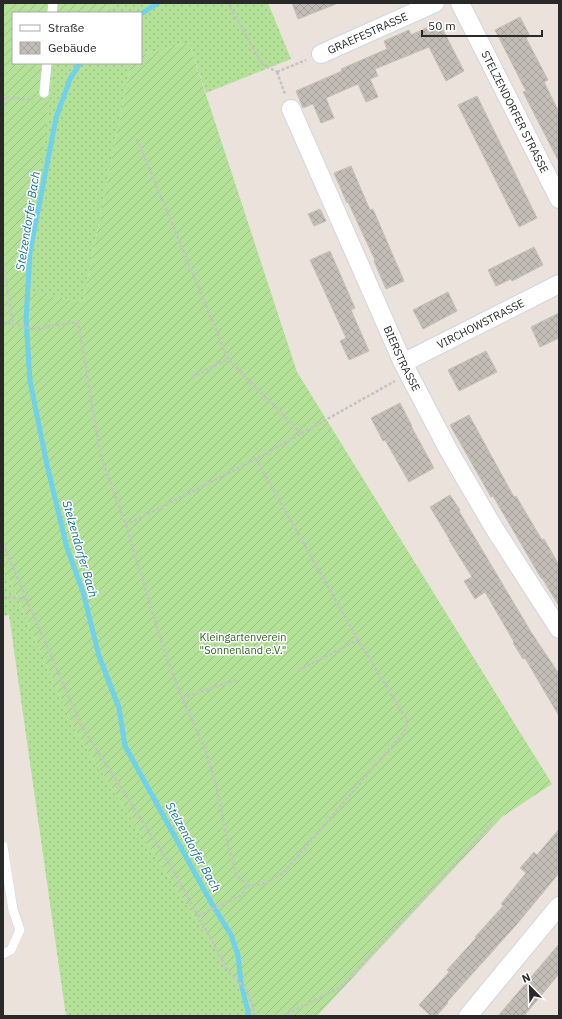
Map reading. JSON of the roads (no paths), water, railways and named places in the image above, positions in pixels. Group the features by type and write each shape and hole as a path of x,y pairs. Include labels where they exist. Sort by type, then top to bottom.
{"street":[{"name":"GRAEFESTRASSE","path":"321,54 436,3"},
{"name":"STELZENDORFER STRASSE","path":"460,3 559,199"},
{"name":"BIERSTRASSE","path":"291,109 406,368 449,451 494,528 559,629"},
{"name":"VIRCHOWSTRASSE","path":"406,368 559,284"},
{"path":"468,1016 559,906"}],"lane":[{"path":"44,93 47,64"},
{"path":"3,846 13,910 20,930 11,950 3,954"}],"waterway":[{"name":"Stelzendorfer Bach","path":"142,13 158,3"},
{"name":"Stelzendorfer Bach","path":"79,64 70,79 56,118 30,252 26,320 30,381 47,465 67,548 83,592 99,656 119,708 125,746 212,904 231,935 238,955 241,983 249,1016"}],"park label":[{"name":"Kleingartenverein \"Sonnenland e.V.\"","path":"243,643"}]}
